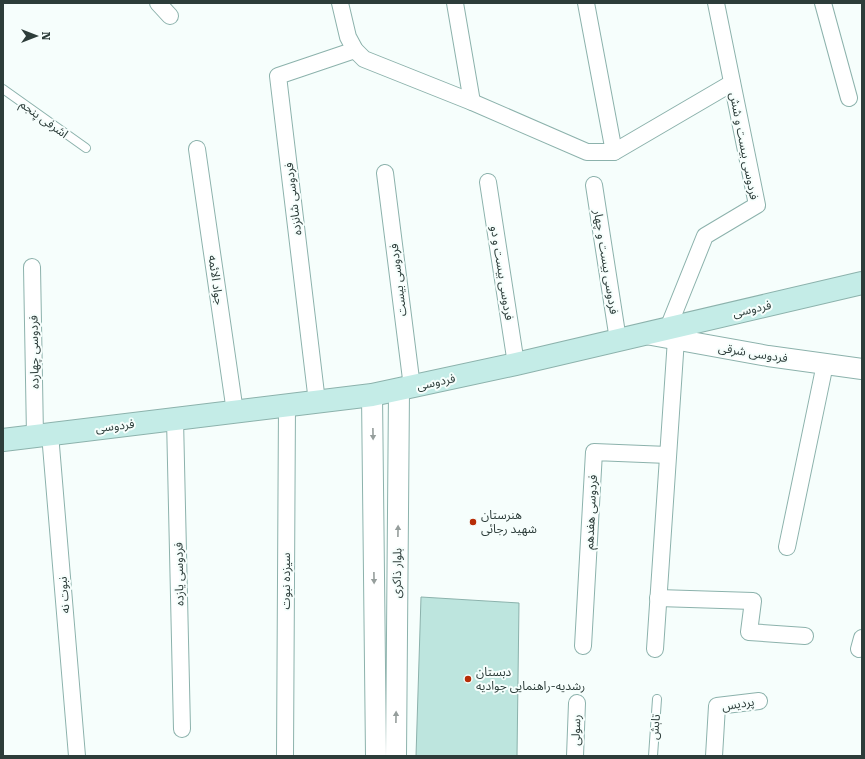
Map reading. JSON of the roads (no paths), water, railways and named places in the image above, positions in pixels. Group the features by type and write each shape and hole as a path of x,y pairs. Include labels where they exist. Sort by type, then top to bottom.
{"main road":[{"name":"فردوسی","path":"3,440 372,396 644,334 672,334 862,283"}],"street":[{"path":"158,3 170,16"},
{"path":"340,3 348,37 355,50 364,59 472,102 587,152 614,152 732,84"},
{"path":"455,3 472,102"},
{"path":"586,3 614,152"},
{"name":"فردوسی بیست و شش","path":"672,334 705,236 757,204 716,3"},
{"path":"824,3 849,98"},
{"name":"فردوسی شانزده","path":"317,402 278,76 355,50"},
{"name":"جواد الائمه","path":"197,149 235,412"},
{"name":"فردوسی بیست","path":"385,173 405,388"},
{"name":"فردوسی بیست و دو","path":"488,182 516,364"},
{"name":"فردوسی بیست و چهار","path":"594,185 618,340"},
{"name":"فردوسی چهارده","path":"32,267 43,435"},
{"path":"655,649 668,455 672,334"},
{"name":"فردوسی شرقی","path":"672,334 768,356 862,369"},
{"path":"787,547 825,364"},
{"name":"بلوار ذاکری","path":"396,756 405,388"},
{"name":"بلوار ذاکری","path":"372,396 376,756"},
{"name":"سیزده نبوت","path":"285,756 287,406"},
{"name":"فردوسی یازده","path":"175,419 182,729"},
{"name":"نبوت نه","path":"43,435 77,756"},
{"name":"فردوسی هفدهم","path":"583,646 594,452 668,455"},
{"path":"658,598 753,601 750,632 805,636"},
{"name":"پردیس","path":"714,756 717,706 759,701"},
{"name":"رسولی","path":"575,756 576,703"}],"lane":[{"name":"اشرفی پنجم","path":"3,89 86,148"},
{"name":"تابش","path":"653,756 657,699"}],"place":[{"name":"هنرستان شهید رجائی","path":"473,522"},
{"name":"دبستان رشدیه-راهنمایی جوادیه","path":"468,679"}]}
